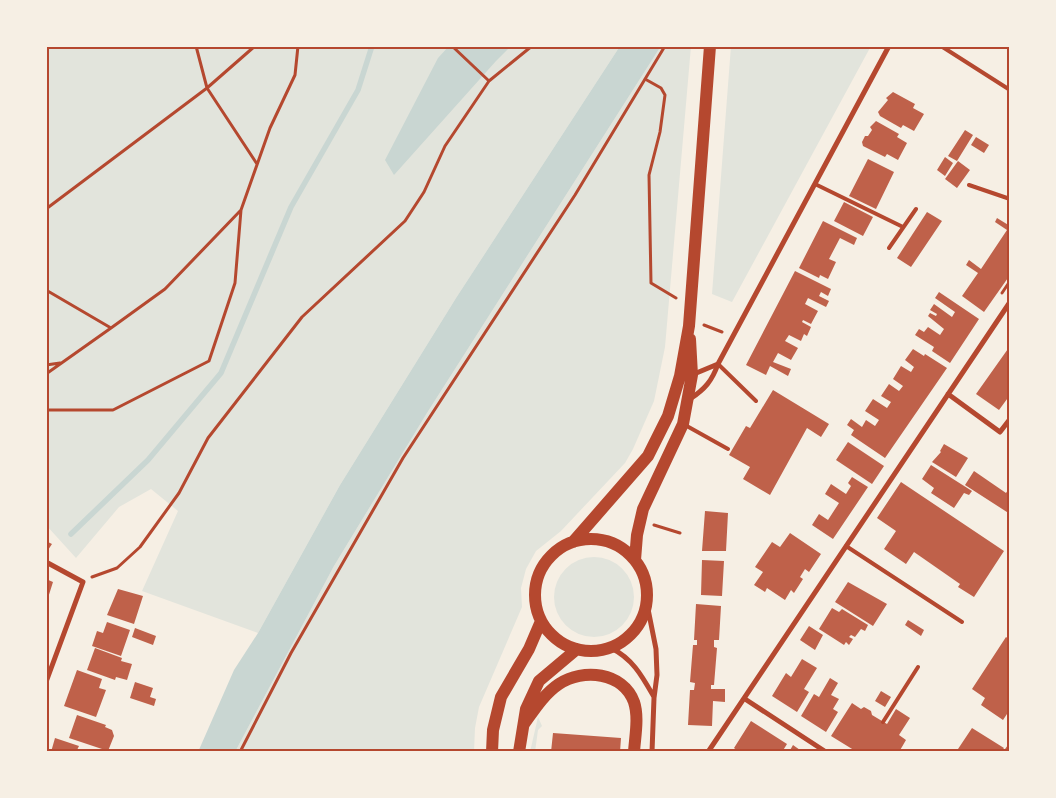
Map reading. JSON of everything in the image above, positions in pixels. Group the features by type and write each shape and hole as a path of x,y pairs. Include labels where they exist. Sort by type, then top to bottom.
{"main road":[{"path":"635,560 637,535 643,509 683,424 689,399 686,375 710,46"},
{"path":"573,542 648,456 686,375"},
{"path":"589,539 605,540 620,546 635,560 641,569 647,586 647,604 643,618 635,631 611,648 594,651 577,649 563,643 550,634 541,621 536,606 535,589 539,574 548,560 559,549 573,542 589,539"},
{"path":"492,752 493,730 501,697 529,649 541,621"},
{"path":"519,752 526,708 539,681 577,649"},
{"path":"524,724 542,699 560,683 584,674 606,676 616,681 627,691 634,704 634,752"}],"street":[{"path":"689,399 706,388 889,46"},
{"path":"708,752 1010,302"},
{"path":"686,375 703,372 718,364"},
{"path":"948,394 1000,432 1010,420"},
{"path":"46,562 81,580 46,682"},
{"path":"647,604 658,675 654,698 652,752"},
{"path":"611,648 622,654 633,664 654,698"},
{"path":"745,699 826,752"}],"lane":[{"path":"940,46 1010,90"},
{"path":"815,184 903,227"},
{"path":"969,185 1010,200"},
{"path":"889,248 916,209"},
{"path":"718,364 756,401"},
{"path":"683,424 728,448"},
{"path":"846,546 962,622"},
{"path":"883,722 918,667"}],"path":[{"path":"196,46 207,88 257,164"},
{"path":"46,209 207,88 255,46"},
{"path":"46,410 113,410 209,361 235,283 241,210 270,128 295,75 298,46"},
{"path":"452,46 490,81"},
{"path":"81,580 97,577 117,568 140,547 179,493 208,438 302,317 405,221 424,192 445,146 490,81 532,46"},
{"path":"240,752 291,653 403,458 575,196 665,46"},
{"path":"645,79 661,88 665,95 660,132 649,175 651,283 676,298"},
{"path":"46,374 165,289 241,210"},
{"path":"46,290 111,328"},
{"path":"702,323 722,332"},
{"path":"46,366 62,363"},
{"path":"653,525 680,533"}],"shaded area":[{"path":"46,46 620,46 456,298 340,485 258,633 142,591 178,511 151,489 119,507 76,558 46,525"},
{"path":"449,46 511,46 394,175 385,160 438,58"},
{"path":"620,46 661,46 427,413 334,566 235,752 198,752 234,670 258,633 340,485 456,298"},
{"path":"661,46 691,46 665,347 654,401 625,463 561,531 536,551 526,569 521,588 522,607 479,707 475,728 474,752 235,752 334,566 427,413"},
{"path":"731,46 871,46 732,302 712,294"},
{"path":"586,557 602,557 623,568 634,589 634,605 623,626 602,637 586,637 572,631 560,619 554,605 554,589 560,575 572,563"},
{"path":"538,717 542,726 538,730 535,752 530,752"}],"building":[{"path":"893,92 915,104 913,108 924,114 914,131 903,125 901,128 880,116 878,112 888,100 886,98"},
{"path":"876,121 899,134 897,137 907,143 898,160 887,154 885,157 863,146 862,142 865,136 868,136 872,130 870,127"},
{"path":"965,130 973,135 957,161 948,156"},
{"path":"976,137 989,145 984,153 971,145"},
{"path":"945,157 953,163 945,176 937,170"},
{"path":"868,159 894,172 876,209 849,196"},
{"path":"958,161 970,170 957,188 945,179"},
{"path":"844,202 873,217 863,236 834,221"},
{"path":"927,212 942,221 911,267 897,258"},
{"path":"997,218 1010,226 1010,275 984,312 962,296 978,273 966,265 969,260 981,269 1007,230 995,222"},
{"path":"823,221 857,238 854,245 840,238 829,259 836,262 828,279 820,275 819,278 799,268"},
{"path":"795,271 831,289 828,296 821,292 819,296 829,301 826,307 808,298 805,304 818,311 811,324 803,320 802,322 811,327 807,336 804,334 801,341 789,335 785,341 798,348 791,360 778,353 773,362 791,369 788,376 770,366 766,375 746,365"},
{"path":"939,292 979,319 950,363 932,351 934,347 915,335 919,329 924,332 928,327 940,335 944,329 928,316 930,313 936,316 937,314 930,310 934,304 952,317 955,312 935,298"},
{"path":"1010,346 1010,395 999,410 976,394"},
{"path":"913,349 947,368 885,458 851,435 854,430 847,425 851,419 862,427 866,420 875,426 879,420 865,411 873,399 887,408 891,402 881,396 889,384 899,391 903,386 893,379 901,366 911,372 914,367 905,360"},
{"path":"773,390 829,424 821,437 807,428 770,495 743,479 750,467 729,455 746,426 750,428"},
{"path":"848,442 884,466 872,484 836,460"},
{"path":"944,444 968,458 956,477 932,462 941,452"},
{"path":"931,465 972,491 969,495 964,493 954,508 931,493 934,488 922,479"},
{"path":"974,471 1006,493 1010,487 1010,514 965,485"},
{"path":"852,477 868,487 833,539 812,525 819,514 828,520 839,503 825,494 831,484 846,494 851,486 848,483"},
{"path":"901,482 1004,551 974,597 958,587 960,584 914,552 906,564 884,549 896,531 877,518"},
{"path":"705,511 728,513 726,551 702,551"},
{"path":"790,533 821,554 809,572 805,569 800,577 803,579 794,593 791,590 785,600 767,588 765,592 754,585 763,572 755,567 772,542 780,547"},
{"path":"46,541 52,544 46,553"},
{"path":"702,560 724,561 722,596 701,595"},
{"path":"46,579 53,582 47,601 46,600"},
{"path":"848,582 887,604 873,626 835,602"},
{"path":"118,589 143,596 134,624 107,615"},
{"path":"696,604 721,606 719,640 714,640 714,647 717,648 714,685 711,685 711,689 725,689 725,702 713,701 712,726 688,725 690,690 694,690 695,683 690,682 693,645 697,645 697,640 694,640"},
{"path":"832,608 839,612 842,609 868,625 865,631 861,629 855,637 851,635 849,637 853,639 849,645 846,642 844,645 819,629"},
{"path":"908,620 924,630 921,636 905,625"},
{"path":"107,622 130,630 121,656 92,646 97,631 103,633"},
{"path":"809,626 823,635 815,650 800,640"},
{"path":"135,628 156,636 153,645 132,637"},
{"path":"1006,637 1010,640 1010,716 1007,714 1003,720 981,705 985,698 972,689"},
{"path":"95,648 122,658 121,661 132,664 127,680 116,677 115,680 87,670"},
{"path":"802,659 817,668 804,689 809,692 797,712 772,696 786,673 791,677"},
{"path":"77,670 102,679 99,688 106,690 96,717 64,706"},
{"path":"830,678 838,683 831,695 839,699 833,709 838,712 826,732 801,716 814,694 819,697"},
{"path":"135,682 153,688 150,697 156,699 154,706 130,698"},
{"path":"881,691 891,697 885,707 875,701"},
{"path":"852,703 861,709 864,707 871,711 872,715 887,724 896,709 910,718 899,735 906,740 899,752 857,752 831,736"},
{"path":"77,715 106,725 105,727 112,730 114,736 108,751 69,738"},
{"path":"751,721 787,744 782,752 739,752 734,748"},
{"path":"972,728 1004,748 1001,752 956,752"},
{"path":"553,733 621,738 620,752 551,752"},
{"path":"55,738 79,746 76,752 51,752"},
{"path":"1010,742 1010,752 1003,752"},
{"path":"793,745 800,750 798,752 789,752"}],"waterway":[{"path":"71,534 148,460 221,373 291,207 358,90 372,46"}]}
